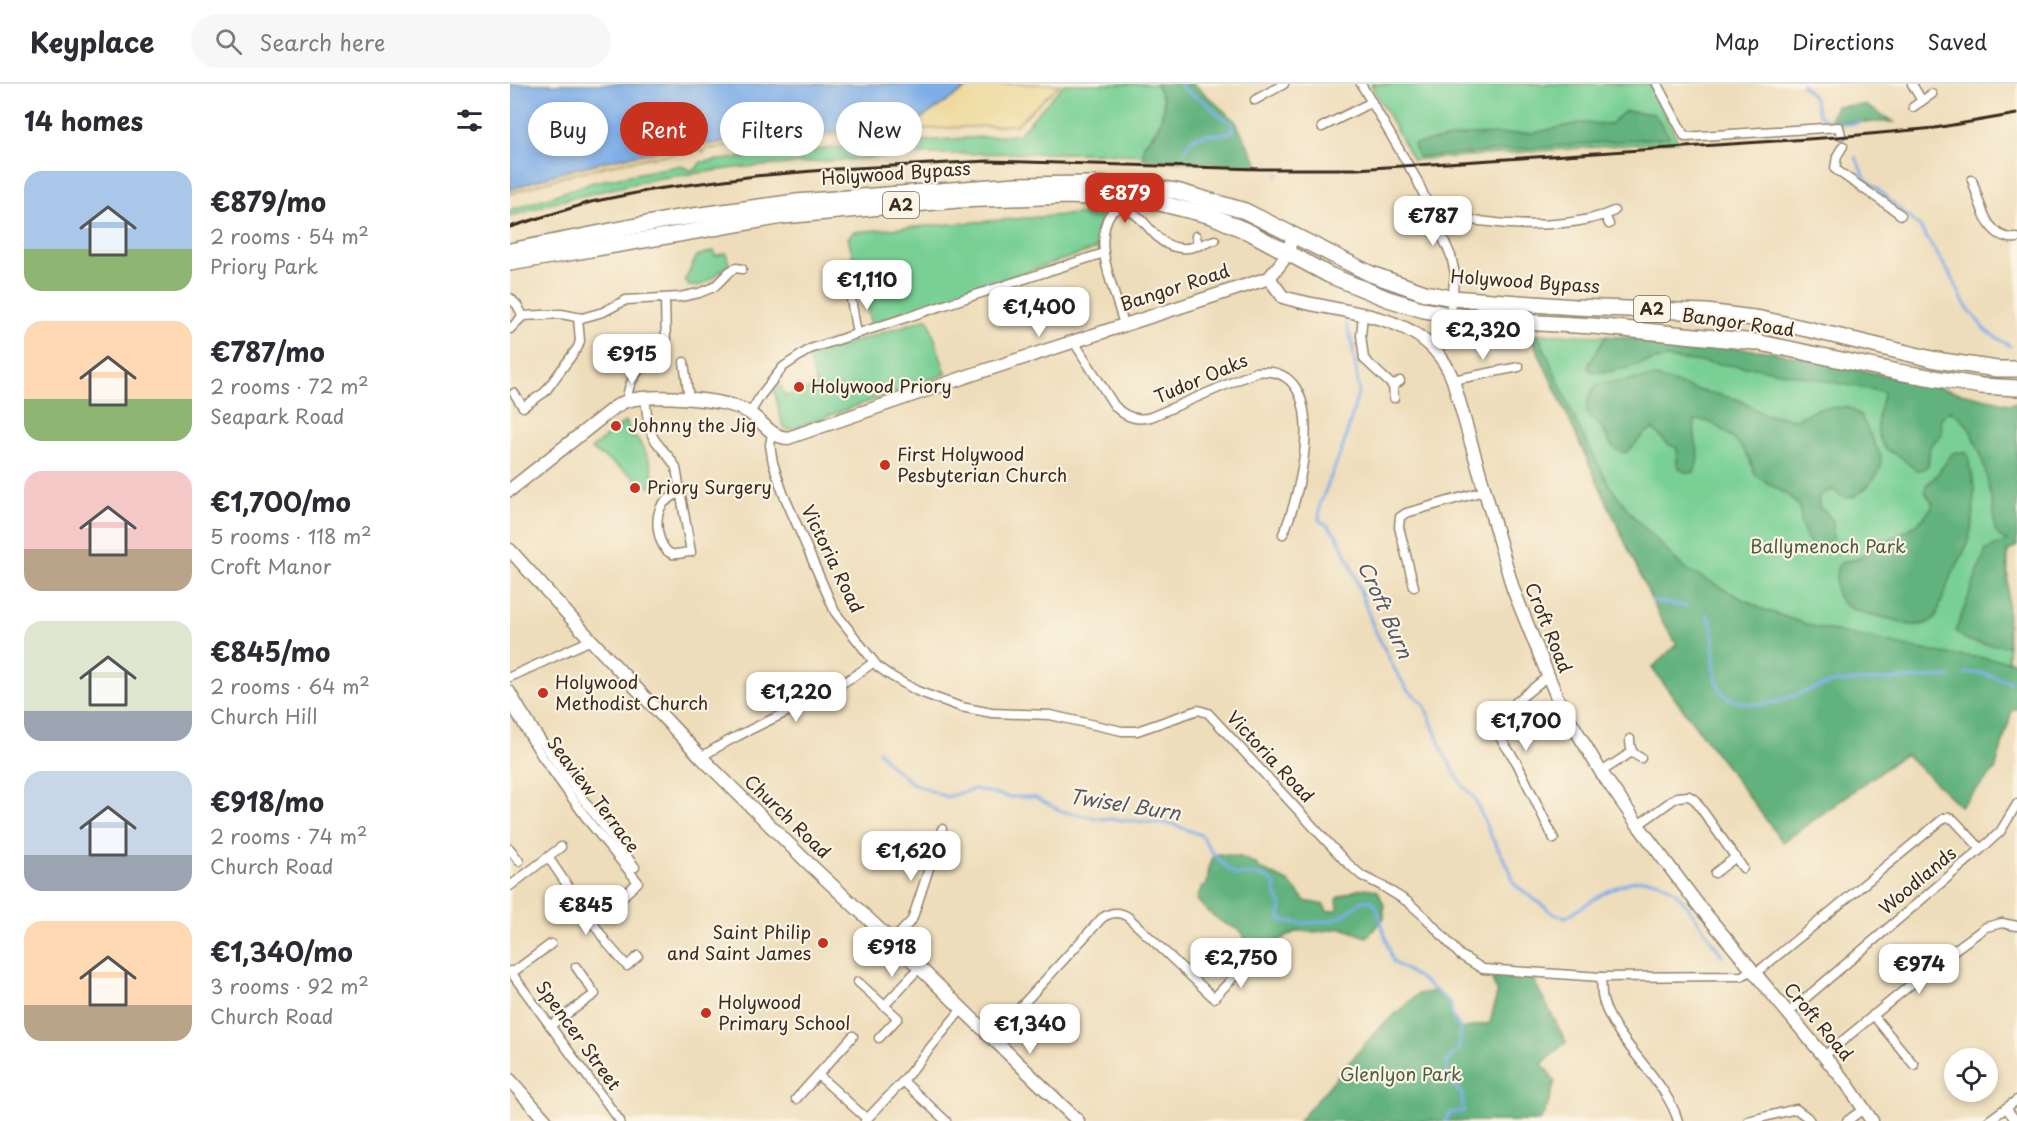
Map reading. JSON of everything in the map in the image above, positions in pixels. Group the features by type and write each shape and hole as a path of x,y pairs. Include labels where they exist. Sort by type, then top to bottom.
{"highway":[{"name":"Holywood Bypass","path":"510,250 672,219 796,201 937,190 1081,184 1146,187 1176,191 1245,211 1387,281 1425,293 1452,298 1575,307 1706,312 1761,319 1936,360 1997,369 2017,369"},
{"name":"Holywood Bypass","path":"510,264 783,216 958,200 1068,196 1147,200 1212,216 1251,233 1329,275 1388,299 1450,315"},
{"name":"Bangor Road","path":"1450,315 1700,335 1756,342 1898,372 1981,386 2017,388"}],"street":[{"path":"1362,84 1417,180 1453,265 1455,274 1450,315"},
{"path":"1657,84 1685,136 1839,127 1840,135"},
{"path":"1911,84 1922,101"},
{"path":"1255,100 1281,85"},
{"path":"1913,107 1932,94"},
{"path":"1322,127 1372,102"},
{"path":"1843,147 1835,169 1901,215"},
{"path":"1972,180 1992,229 2004,237 2017,238"},
{"path":"1124,325 1104,253 1107,219 1114,211 1122,208 1133,213 1167,245 1180,248 1197,241 1215,240"},
{"path":"1437,224 1451,219 1538,224 1590,220 1614,211"},
{"path":"1605,215 1609,224"},
{"path":"1269,278 1276,271 1294,236"},
{"path":"750,413 761,394 783,367 810,349 1104,253"},
{"path":"510,329 523,316 561,314 578,318 603,312 626,300 665,299 699,293 714,287 730,271 736,268 742,269"},
{"name":"Croft Road","path":"1269,278 1284,297 1391,321 1419,336 1447,366 1513,589 1558,700 1601,772 1638,825 1699,906 1847,1084 1872,1121"},
{"name":"Bangor Road","path":"772,434 788,438 1269,278"},
{"path":"850,293 857,334"},
{"path":"510,298 523,316"},
{"path":"627,401 627,393 632,380 666,344 665,299"},
{"path":"1363,315 1361,335 1364,359 1397,384 1394,398"},
{"path":"514,393 523,406 545,393 578,347 580,341 578,318"},
{"name":"Tudor Oaks","path":"1074,342 1114,405 1122,414 1133,418 1152,417 1256,372 1272,372 1292,382 1304,401 1304,445 1298,492 1283,534"},
{"path":"684,362 689,399"},
{"path":"1453,380 1519,366"},
{"path":"645,398 652,436 662,450 672,458 676,468 691,552 673,554 665,548 657,529 658,513 663,503 679,494"},
{"path":"510,490 606,414 627,401 645,398 689,399 733,406 750,413 772,434"},
{"name":"Victoria Road","path":"772,434 770,446 773,463 783,493 836,612 873,662 917,692 953,705 984,712 1050,715 1122,731 1137,731 1198,710 1208,713 1345,861 1362,876 1408,902 1427,918 1460,955 1483,969 1601,976 1742,976 1753,972"},
{"path":"1414,587 1399,527 1400,517 1406,513 1484,490"},
{"name":"Church Road","path":"510,550 701,757 803,858 1078,1121"},
{"path":"510,677 591,640"},
{"path":"701,757 736,736 824,695 873,662"},
{"path":"1548,676 1516,702 1498,726 1499,736 1517,763 1554,838"},
{"path":"510,690 534,731 567,779 635,867"},
{"name":"Seaview Terrace","path":"510,704 541,754 590,823 638,882 618,901"},
{"path":"1630,739 1632,752 1641,758"},
{"path":"1601,772 1632,752"},
{"path":"1638,825 1677,797 1689,796 1695,800 1743,868"},
{"path":"1981,849 2000,832 2017,804"},
{"name":"Woodlands","path":"1753,972 1943,819 1948,817 1954,820 1981,849 1787,1014"},
{"path":"892,941 912,920 942,829"},
{"path":"510,886 561,847"},
{"path":"510,849 519,861"},
{"path":"548,857 606,942 627,966 638,956"},
{"path":"1715,873 1736,857"},
{"path":"576,898 588,890"},
{"path":"991,1039 1102,918 1114,912 1128,916 1214,998 1247,963"},
{"path":"1824,1056 1949,953 1986,927 2002,923 2017,926"},
{"path":"511,972 551,944"},
{"path":"550,1026 595,994 576,967"},
{"path":"884,1006 919,968"},
{"name":"Spencer Street","path":"511,972 620,1121"},
{"path":"1601,976 1602,999 1611,1018 1661,1088 1676,1113 1678,1121"},
{"path":"858,982 898,1018 879,1038"},
{"path":"818,1075 866,1120 903,1081 962,1010"},
{"path":"1873,1015 1914,1065"},
{"path":"796,1099 853,1036"},
{"path":"510,1080 546,1121"},
{"path":"903,1081 946,1121"},
{"path":"1988,1121 2017,1100"},
{"path":"2006,1107 2016,1121"},
{"path":"1847,1121 1865,1108"},
{"path":"1748,1121 1796,1109 1810,1121"}],"green space":[{"path":"1064,84 1156,84 1161,92 1162,116 1155,131 1144,144 1143,155 1102,153 922,154 922,141 1018,135"},
{"path":"1156,84 1194,84 1235,121 1259,166 1143,159 1144,144 1157,131 1163,112 1164,100"},
{"path":"1371,84 1650,84 1678,141 1413,160"},
{"path":"1865,105 1894,122 1829,122 1836,106"},
{"path":"1625,111 1654,114 1670,137 1418,157 1414,144 1468,135 1533,133 1580,123 1610,124"},
{"path":"836,148 836,156 896,156 735,168 654,179 551,203 510,217 510,210 594,182 681,165 690,170 696,169 701,162 758,156 824,156 824,149"},
{"path":"1100,212 1098,248 871,324 848,238 853,232"},
{"path":"714,251 715,256 726,253 729,264 705,283 689,286 685,280 697,256"},
{"path":"928,318 946,374 789,430 783,427 774,389 781,386 785,396 817,387 808,357"},
{"name":"Ballymenoch Park","path":"1538,334 1606,336 1680,342 2010,405 2007,638 2012,710 1995,770 1960,806 1905,754 1783,842 1652,668 1677,644 1652,601 1531,336"},
{"path":"1538,334 1577,424 1610,486 1633,516 1684,568 1762,609 1812,626 1933,652 2017,662 2017,709 2012,710 1995,770 1960,806 1905,754 1783,842 1652,668 1677,644 1652,601 1531,336"},
{"path":"1606,336 1767,351 1831,363 2009,404 2017,403 2017,546 2007,552 2008,646 1971,642 1956,630 1986,550 2007,541 1995,530 1989,488 1980,455 1967,425 1958,416 1948,411 1941,419 1942,434 1930,446 1928,465 1917,470 1887,450 1881,442 1878,420 1884,392 1764,369 1665,358 1619,370 1590,371 1588,366"},
{"path":"1656,377 1737,399 1764,414 1796,419 1820,408 1848,407 1861,416 1881,457 1881,465 1879,472 1867,487 1855,496 1848,498 1833,490 1825,492 1818,498 1820,509 1825,511 1833,521 1833,547 1823,551 1809,542 1801,523 1800,509 1797,504 1756,475 1749,458 1740,445 1709,422 1695,421 1698,458 1694,472 1688,473 1681,470 1677,464 1677,448 1668,444 1653,429 1644,434 1632,448 1624,453 1612,445 1602,428 1588,415 1587,405 1592,391 1598,384"},
{"path":"626,421 632,438 637,438 650,462 653,475 651,488 591,449"},
{"path":"1953,453 1967,453 1973,479 1973,517 1965,549 1949,581 1934,620 1921,625 1910,625 1859,612 1844,604 1836,589 1838,566 1842,562 1861,557 1923,519 1933,504 1925,492 1926,485 1938,474"},
{"path":"1214,855 1241,857 1256,864 1261,869 1290,883 1305,901 1324,905 1327,911 1338,910 1337,898 1352,891 1373,889 1378,891 1384,905 1384,918 1367,937 1342,928 1315,932 1297,931 1257,955 1251,950 1241,931 1222,922 1197,900 1201,888 1207,884 1209,867"},
{"name":"Glenlyon Park","path":"1490,973 1530,973 1566,1042 1542,1064 1555,1081 1548,1105 1540,1121 1299,1121 1378,1029 1418,994 1436,991 1451,1003 1452,1016 1461,1029 1490,1023 1497,994"}],"sand":[{"path":"973,84 1060,84 1016,125 922,129 922,111 933,110"},
{"path":"836,123 836,135 824,136 824,125"},
{"path":"720,139 720,147 708,149 708,141"},
{"path":"623,156 659,156 604,166 510,194 510,186"}],"water":[{"path":"510,84 973,84 922,118 922,102 836,102 836,132 824,134 824,102 720,102 720,143 708,145 708,102 620,102 620,156 634,156 556,174 510,190"}],"waterway":[{"name":"Croft Burn","path":"1180,84 1233,124 1233,131 1218,135 1207,134 1191,139 1185,150"},
{"path":"1802,84 1814,98 1819,115 1838,123 1858,123"},
{"path":"1856,157 1864,177 1919,226 1953,279 1964,303 1986,331 2010,346"},
{"name":"Croft Burn","path":"1346,323 1352,343 1359,390 1344,444 1320,504 1319,520 1336,534 1349,560 1373,626 1395,670 1407,689 1424,704 1444,754 1462,785 1474,797 1491,836 1510,870 1514,884 1554,914 1566,917 1619,886 1634,881 1648,880 1662,883 1682,899 1722,955"},
{"path":"1652,601 1686,606"},
{"path":"1706,614 1711,622 1713,633 1717,683 1722,692 1731,699 1745,703 1759,704 1786,699 1839,682 1950,677"},
{"path":"1965,673 1982,673 2010,682"},
{"name":"Twisel Burn","path":"879,751 888,763 912,783 946,797 975,789 1009,797 1034,797 1061,811 1095,818 1172,824 1201,835 1214,855 1235,875 1261,876 1275,884 1276,896 1281,903 1280,919 1286,921 1303,923 1329,921 1342,916 1363,901 1372,901 1377,908 1393,962 1419,978 1451,1003 1452,1016 1461,1029 1459,1049 1447,1061 1448,1080 1462,1094 1463,1111 1450,1113 1445,1121"}],"railway":[{"path":"510,227 591,202 656,189 755,176 836,169 988,161 1260,169 1357,169 1837,137 1935,128 2017,114"}],"place":[{"name":"Holywood Priory","path":"799,387"},
{"name":"Johnny the Jig","path":"616,426"},
{"name":"First Holywood Pesbyterian Church","path":"885,465"},
{"name":"Priory Surgery","path":"635,488"},
{"name":"Holywood Methodist Church","path":"543,693"},
{"name":"Saint Philip and Saint James","path":"823,943"},
{"name":"Holywood Primary School","path":"706,1013"}]}
